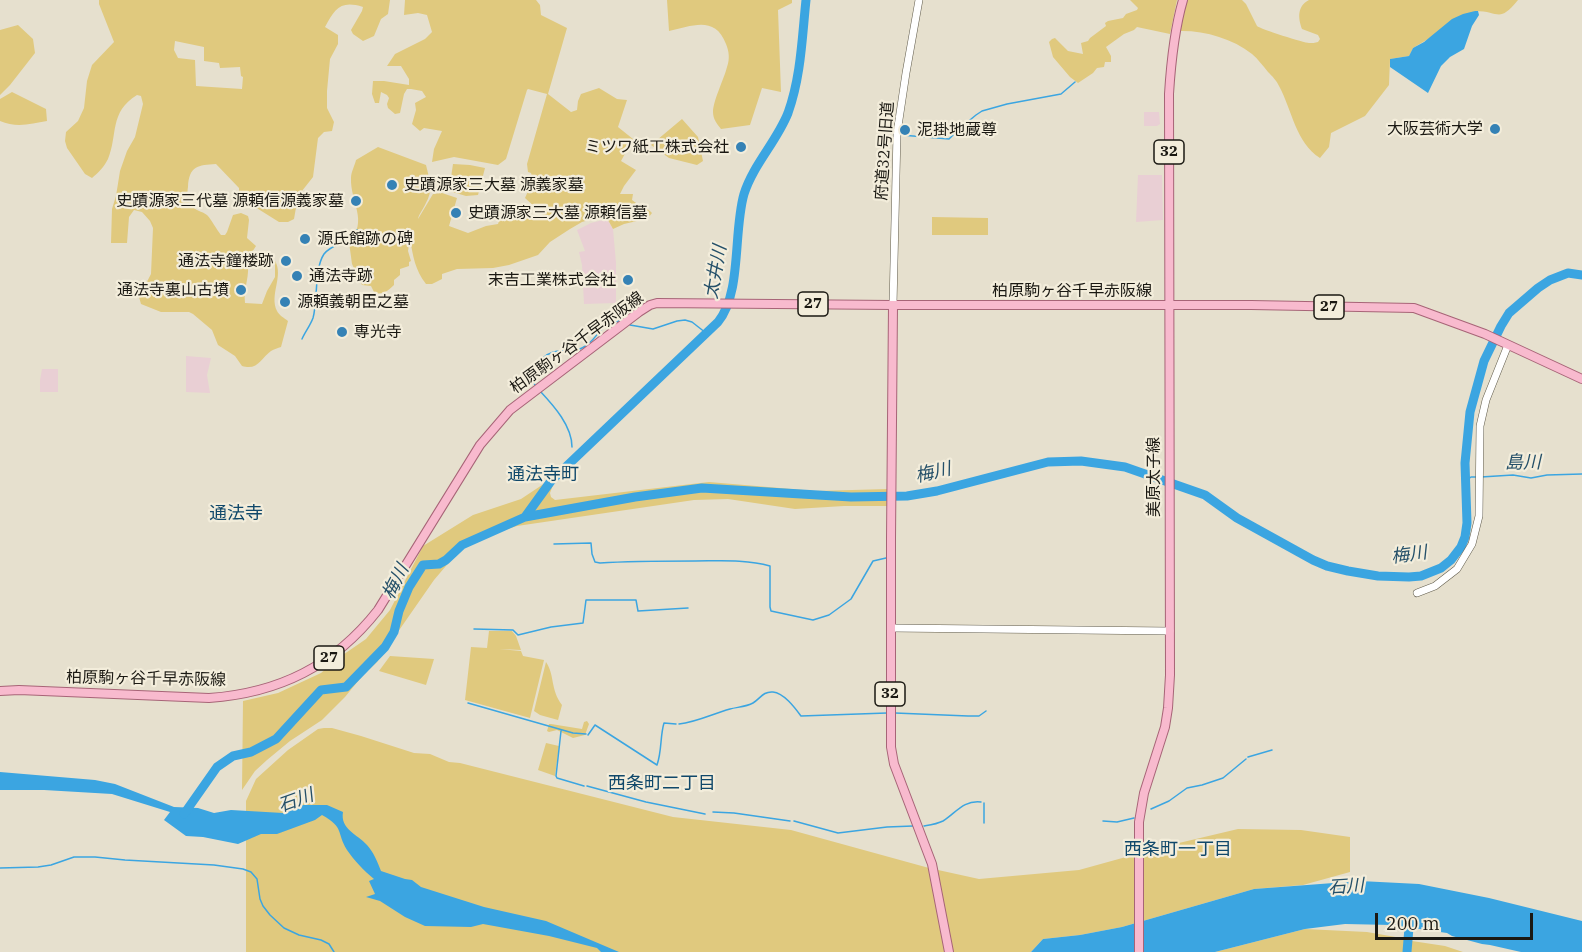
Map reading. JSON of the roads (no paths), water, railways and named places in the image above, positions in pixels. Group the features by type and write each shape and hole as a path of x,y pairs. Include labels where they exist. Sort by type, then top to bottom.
{"main road":[{"name":"美原太子線","path":"1139,952 1139,822 1144,793 1165,726 1168,708 1170,631 1169,94 1172,47 1183,0"},
{"name":"柏原駒ヶ谷千早赤阪線","path":"0,691 208,698 237,696 257,691 305,673 338,652 372,618 480,445 510,410 650,305 657,303 1414,308 1485,334 1582,379"},
{"name":"32","path":"893,305 890,736 892,755 926,845 933,870 949,952"}],"street":[{"name":"府道32号旧道","path":"893,305 897,133 919,0"},
{"path":"1417,593 1435,586 1457,569 1472,544 1479,516 1480,426 1486,400 1507,344"},
{"path":"891,628 1170,631"}],"water":[{"path":"1478,11 1479,15 1472,26 1464,49 1450,57 1441,66 1428,93 1390,67 1390,59 1409,56 1413,48 1452,19"},
{"path":"0,772 95,780 115,784 174,807 198,808 214,813 231,810 283,813 297,805 327,805 343,812 344,823 369,848 381,871 412,880 421,887 484,907 546,921 619,952 601,952 597,948 549,936 483,924 471,927 425,926 405,917 380,901 366,897 375,894 369,881 374,879 347,850 334,823 322,815 315,820 277,834 261,834 238,844 186,836 164,820 170,812 112,794 0,790"},
{"name":"石川","path":"1360,881 1419,884 1489,898 1582,921 1582,952 1521,952 1482,944 1447,933 1392,925 1345,924 1305,929 1215,952 1031,952 1043,939 1122,927 1254,889"}],"waterway":[{"name":"太井川","path":"525,517 551,481 718,322 726,310 734,279 744,194 753,173 788,113 796,86 806,0"},
{"path":"901,135 949,139 982,111 1061,94 1075,82"},
{"path":"302,339 313,318 317,276 324,254 332,247 351,238 357,230"},
{"name":"梅川","path":"184,814 217,767 233,756 251,752 276,739 321,690 346,687 385,647 394,632 399,611 409,587 423,565 439,564 462,545 525,517 635,497 702,488 851,497 907,496 937,491 1048,462 1081,461 1125,467 1205,495 1237,518 1327,566 1378,576 1421,576 1441,568 1451,560 1465,537 1467,523 1465,463 1470,412 1484,361 1501,326 1509,313 1550,280 1568,273 1582,275"},
{"path":"630,325 653,329 685,320 692,322 706,333"},
{"path":"535,385 533,381 535,370 544,357 561,350 582,348 607,325 619,321"},
{"path":"540,391 566,424 572,447"},
{"name":"島川","path":"1481,477 1513,475 1531,478 1582,474"},
{"name":"島川","path":"1466,481 1471,477 1477,477"},
{"path":"554,544 591,543 595,562 600,563 732,561 770,566 771,611 813,620 829,615 851,599 873,561 886,558"},
{"path":"474,629 513,630 518,635 551,627 583,623 586,600 636,600 638,611 688,608"},
{"path":"679,724 747,705 770,692 785,698 801,716 887,713"},
{"path":"468,703 573,733 586,734"},
{"path":"895,713 979,716 986,711"},
{"path":"588,735 595,725 657,765 664,723 676,724"},
{"path":"561,731 556,776 584,786"},
{"path":"1248,757 1272,750"},
{"path":"1151,809 1169,801 1187,788 1223,778 1246,759"},
{"path":"587,786 646,802 705,814"},
{"path":"924,826 943,821 969,803 981,802"},
{"path":"984,803 984,823"},
{"path":"713,812 790,821"},
{"path":"1103,821 1117,822 1134,818"},
{"path":"794,821 838,833 913,826"},
{"path":"0,868 38,867 74,857 95,857 243,869 251,872 257,879 263,906 284,928 299,935 321,940 329,944 334,952"},
{"path":"1407,952 1410,915"}],"place":[{"name":"大阪芸術大学","path":"1495,129"},
{"name":"泥掛地蔵尊","path":"905,130"},
{"name":"ミツワ紙工株式会社","path":"741,147"},
{"name":"史蹟源家三大墓 源義家墓","path":"392,185"},
{"name":"史蹟源家三代墓 源頼信源義家墓","path":"356,201"},
{"name":"史蹟源家三大墓 源頼信墓","path":"456,213"},
{"name":"源氏館跡の碑","path":"305,239"},
{"name":"通法寺鐘楼跡","path":"286,261"},
{"name":"通法寺跡","path":"297,276"},
{"name":"末吉工業株式会社","path":"628,280"},
{"name":"通法寺裏山古墳","path":"241,290"},
{"name":"源頼義朝臣之墓","path":"285,302"},
{"name":"専光寺","path":"342,332"}],"district":[{"name":"通法寺町","path":"543,475"},
{"name":"通法寺","path":"236,514"},
{"name":"西条町二丁目","path":"662,784"},
{"name":"西条町一丁目","path":"1178,850"}]}
